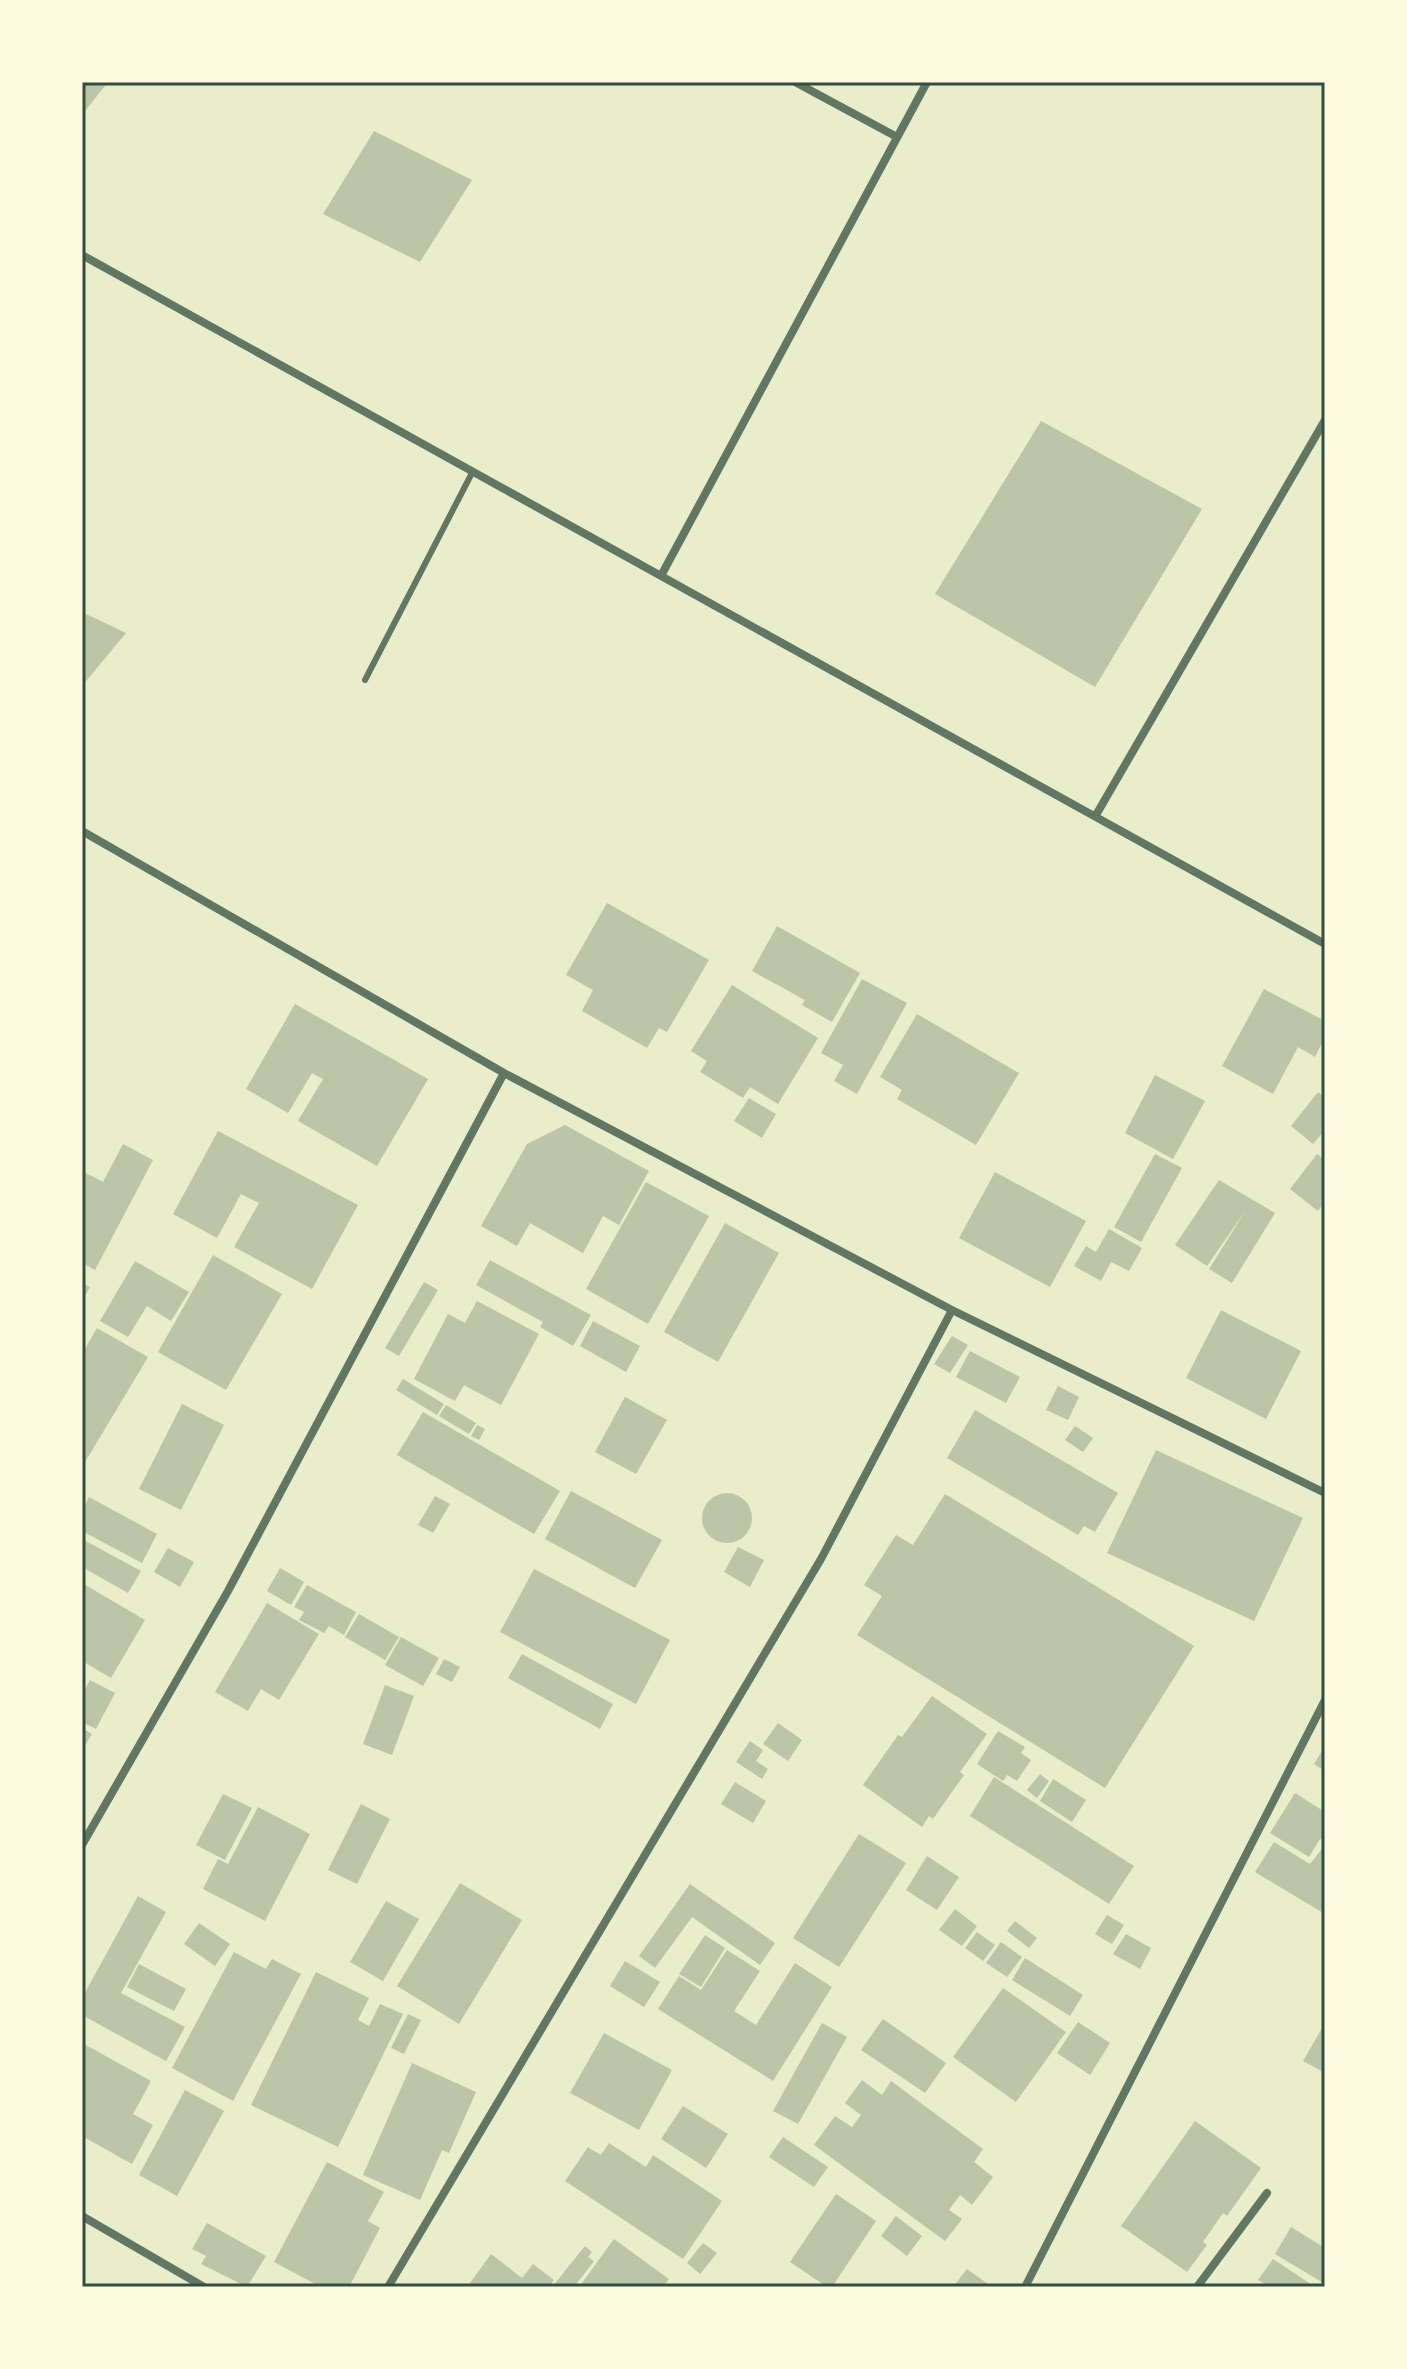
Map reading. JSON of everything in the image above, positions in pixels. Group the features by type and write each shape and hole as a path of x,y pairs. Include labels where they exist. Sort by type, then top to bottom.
{"street":[{"path":"795,82 897,137"},
{"path":"662,574 927,82"},
{"path":"82,255 1325,944"},
{"path":"1096,815 1325,420"},
{"path":"82,831 504,1073 952,1310 1325,1493"},
{"path":"82,1845 228,1591 504,1073"},
{"path":"388,2287 821,1559 952,1310"},
{"path":"1025,2287 1325,1700"},
{"path":"1197,2287 1267,2193"},
{"path":"82,2216 204,2287"}],"lane":[{"path":"365,680 473,471"}],"building":[{"path":"82,82 108,82 82,115"},
{"path":"374,131 472,180 420,262 323,214"},
{"path":"1041,421 1202,509 1095,687 935,594"},
{"path":"82,612 126,633 82,686"},
{"path":"607,903 709,960 667,1032 659,1028 647,1048 582,1011 593,990 566,975"},
{"path":"777,926 860,973 832,1022 802,1005 805,1000 752,971"},
{"path":"862,979 907,1003 857,1094 834,1081 843,1065 821,1053"},
{"path":"732,985 818,1038 778,1104 750,1087 743,1098 700,1072 707,1061 691,1051"},
{"path":"1264,989 1325,1021 1325,1037 1315,1057 1298,1047 1273,1094 1222,1066"},
{"path":"295,1004 428,1079 377,1166 298,1121 323,1079 312,1073 288,1113 246,1089"},
{"path":"917,1014 1019,1073 976,1145 897,1099 902,1090 880,1077"},
{"path":"1155,1075 1205,1101 1173,1159 1125,1133"},
{"path":"1318,1092 1325,1098 1325,1130 1313,1144 1291,1126"},
{"path":"749,1098 776,1114 762,1138 734,1121"},
{"path":"565,1125 649,1171 619,1225 603,1216 583,1253 530,1223 517,1246 481,1226 527,1144"},
{"path":"218,1131 358,1205 312,1289 234,1247 259,1203 241,1194 217,1238 173,1214"},
{"path":"123,1144 153,1160 95,1270 82,1263 82,1171 103,1182"},
{"path":"1155,1154 1182,1168 1141,1242 1114,1227"},
{"path":"1317,1154 1325,1160 1325,1201 1318,1211 1290,1189"},
{"path":"995,1172 1086,1221 1050,1287 959,1238"},
{"path":"1219,1180 1275,1213 1232,1283 1209,1269 1246,1210 1207,1266 1175,1245"},
{"path":"646,1182 709,1216 648,1324 586,1289"},
{"path":"725,1223 779,1253 718,1362 664,1332"},
{"path":"1109,1229 1142,1248 1129,1271 1111,1262 1101,1281 1074,1266 1086,1246 1096,1252"},
{"path":"213,1255 282,1294 226,1390 158,1352"},
{"path":"490,1260 591,1315 573,1346 540,1327 543,1322 476,1285"},
{"path":"135,1261 189,1292 171,1321 147,1306 128,1337 100,1321"},
{"path":"424,1282 438,1290 399,1356 385,1348"},
{"path":"82,1283 90,1287 82,1301"},
{"path":"477,1301 539,1334 501,1405 464,1385 455,1401 414,1379 448,1314 465,1323"},
{"path":"1221,1310 1301,1351 1266,1419 1186,1378"},
{"path":"593,1321 640,1346 626,1372 580,1346"},
{"path":"97,1328 148,1357 82,1467 82,1354"},
{"path":"952,1336 968,1345 950,1373 934,1364"},
{"path":"970,1351 1020,1377 1006,1403 956,1377"},
{"path":"403,1379 444,1404 437,1415 396,1390"},
{"path":"1058,1386 1079,1397 1068,1420 1046,1410"},
{"path":"625,1397 667,1420 636,1474 595,1452"},
{"path":"182,1404 224,1425 181,1510 139,1489"},
{"path":"446,1405 476,1423 469,1434 439,1416"},
{"path":"975,1410 1118,1493 1095,1532 1084,1526 1078,1535 947,1458"},
{"path":"423,1412 560,1491 534,1534 397,1455"},
{"path":"477,1425 485,1429 479,1440 471,1436"},
{"path":"1075,1426 1093,1438 1083,1452 1065,1440"},
{"path":"1156,1450 1303,1518 1254,1621 1107,1553"},
{"path":"571,1491 662,1540 635,1588 545,1539"},
{"path":"727,1493 744,1501 752,1518 744,1535 727,1543 710,1535 702,1518 710,1501"},
{"path":"945,1494 1194,1646 1105,1788 857,1635 882,1596 864,1585 896,1535 913,1545"},
{"path":"435,1496 450,1504 433,1533 418,1525"},
{"path":"89,1497 157,1534 142,1563 82,1531 82,1510"},
{"path":"82,1539 141,1571 128,1593 82,1567"},
{"path":"738,1547 764,1560 750,1587 724,1572"},
{"path":"168,1548 194,1562 180,1587 154,1572"},
{"path":"280,1568 304,1582 291,1605 267,1591"},
{"path":"534,1569 670,1640 636,1704 500,1632"},
{"path":"82,1583 145,1620 111,1678 82,1661"},
{"path":"307,1585 356,1612 344,1635 329,1626 324,1633 299,1620 304,1612 294,1607"},
{"path":"267,1603 319,1634 279,1700 261,1689 248,1711 215,1692"},
{"path":"359,1614 399,1637 385,1660 345,1637"},
{"path":"401,1637 439,1658 423,1686 385,1665"},
{"path":"522,1654 613,1704 600,1729 508,1678"},
{"path":"444,1659 460,1667 452,1682 436,1674"},
{"path":"90,1680 115,1693 96,1729 82,1722 82,1695"},
{"path":"385,1685 414,1696 392,1755 363,1744"},
{"path":"932,1696 987,1734 960,1772 964,1775 933,1819 929,1816 922,1827 863,1785 898,1735 902,1737"},
{"path":"778,1723 802,1740 788,1761 763,1744"},
{"path":"82,1728 92,1734 82,1750"},
{"path":"998,1731 1025,1747 1021,1753 1031,1760 1017,1781 1007,1775 1003,1781 977,1764"},
{"path":"750,1741 763,1750 756,1761 768,1769 762,1779 736,1762"},
{"path":"1325,1746 1325,1771 1314,1764"},
{"path":"1040,1774 1049,1781 1037,1798 1027,1790"},
{"path":"994,1777 1134,1866 1109,1904 970,1816"},
{"path":"1053,1779 1086,1800 1072,1822 1040,1801"},
{"path":"735,1782 766,1801 753,1823 721,1804"},
{"path":"1295,1793 1325,1812 1325,1841 1320,1839 1309,1857 1270,1833"},
{"path":"223,1794 252,1808 225,1860 196,1845"},
{"path":"361,1804 390,1819 357,1884 328,1870"},
{"path":"258,1807 310,1834 265,1921 203,1889 218,1859 228,1864"},
{"path":"859,1834 906,1863 839,1967 793,1938"},
{"path":"1274,1842 1310,1864 1325,1845 1325,1914 1255,1872"},
{"path":"927,1856 959,1877 937,1910 906,1890"},
{"path":"460,1883 522,1920 459,2024 397,1986"},
{"path":"690,1884 775,1943 760,1965 692,1917 655,1968 639,1956"},
{"path":"138,1896 166,1912 121,1993 185,2027 166,2061 82,2015 82,1998"},
{"path":"386,1901 419,1919 383,1981 350,1962"},
{"path":"955,1909 977,1926 962,1946 939,1930"},
{"path":"1107,1915 1124,1925 1112,1944 1095,1934"},
{"path":"1015,1921 1037,1938 1029,1948 1007,1931"},
{"path":"199,1923 230,1944 215,1966 184,1944"},
{"path":"977,1932 995,1945 983,1961 965,1948"},
{"path":"1126,1934 1151,1948 1140,1969 1113,1954"},
{"path":"705,1935 725,1948 701,1987 679,1974"},
{"path":"1001,1942 1022,1957 1007,1977 986,1963"},
{"path":"727,1950 760,1971 734,2011 756,2025 795,1963 832,1987 773,2081 658,2009 679,1976 701,1990"},
{"path":"234,1952 266,1969 272,1959 301,1974 233,2101 172,2068"},
{"path":"1025,1958 1083,1995 1070,2016 1012,1980"},
{"path":"625,1961 660,1982 644,2007 610,1986"},
{"path":"139,1964 186,1989 174,2011 127,1987"},
{"path":"316,1972 369,1998 358,2020 369,2026 380,2004 403,2014 338,2147 251,2105"},
{"path":"1003,1988 1066,2032 1016,2102 953,2057"},
{"path":"408,2014 421,2020 404,2054 391,2048"},
{"path":"883,2019 946,2063 925,2093 861,2050"},
{"path":"1078,2022 1110,2043 1090,2075 1057,2053"},
{"path":"822,2023 847,2037 798,2124 773,2111"},
{"path":"1325,2023 1325,2073 1303,2061"},
{"path":"604,2033 672,2070 639,2130 570,2093"},
{"path":"82,2043 151,2081 133,2114 153,2125 132,2164 82,2136"},
{"path":"412,2063 476,2092 449,2153 442,2150 420,2200 363,2175"},
{"path":"862,2080 882,2095 891,2081 983,2149 974,2162 993,2177 972,2205 960,2195 949,2210 962,2219 945,2241 814,2145 835,2116 852,2127 861,2115 845,2103"},
{"path":"185,2090 224,2111 177,2196 139,2175"},
{"path":"683,2106 728,2134 706,2168 661,2139"},
{"path":"1195,2121 1261,2168 1227,2216 1223,2213 1203,2242 1207,2245 1187,2272 1121,2226"},
{"path":"783,2137 828,2167 814,2187 769,2157"},
{"path":"609,2143 646,2167 653,2155 722,2201 683,2259 565,2181 588,2147 601,2155"},
{"path":"327,2162 384,2192 368,2221 380,2228 349,2287 321,2287 274,2262"},
{"path":"836,2194 876,2221 832,2287 827,2287 790,2262"},
{"path":"896,2216 922,2236 907,2256 881,2236"},
{"path":"207,2223 266,2256 247,2287 201,2264 206,2256 192,2249"},
{"path":"1291,2227 1325,2248 1325,2284 1275,2254"},
{"path":"614,2239 669,2279 663,2287 579,2287"},
{"path":"703,2243 717,2253 700,2274 687,2263"},
{"path":"585,2246 592,2252 588,2257 594,2261 574,2287 552,2287"},
{"path":"491,2254 522,2278 533,2264 554,2280 549,2287 467,2287"},
{"path":"1273,2259 1315,2287 1269,2287 1258,2280"},
{"path":"967,2269 992,2287 953,2287"}]}
